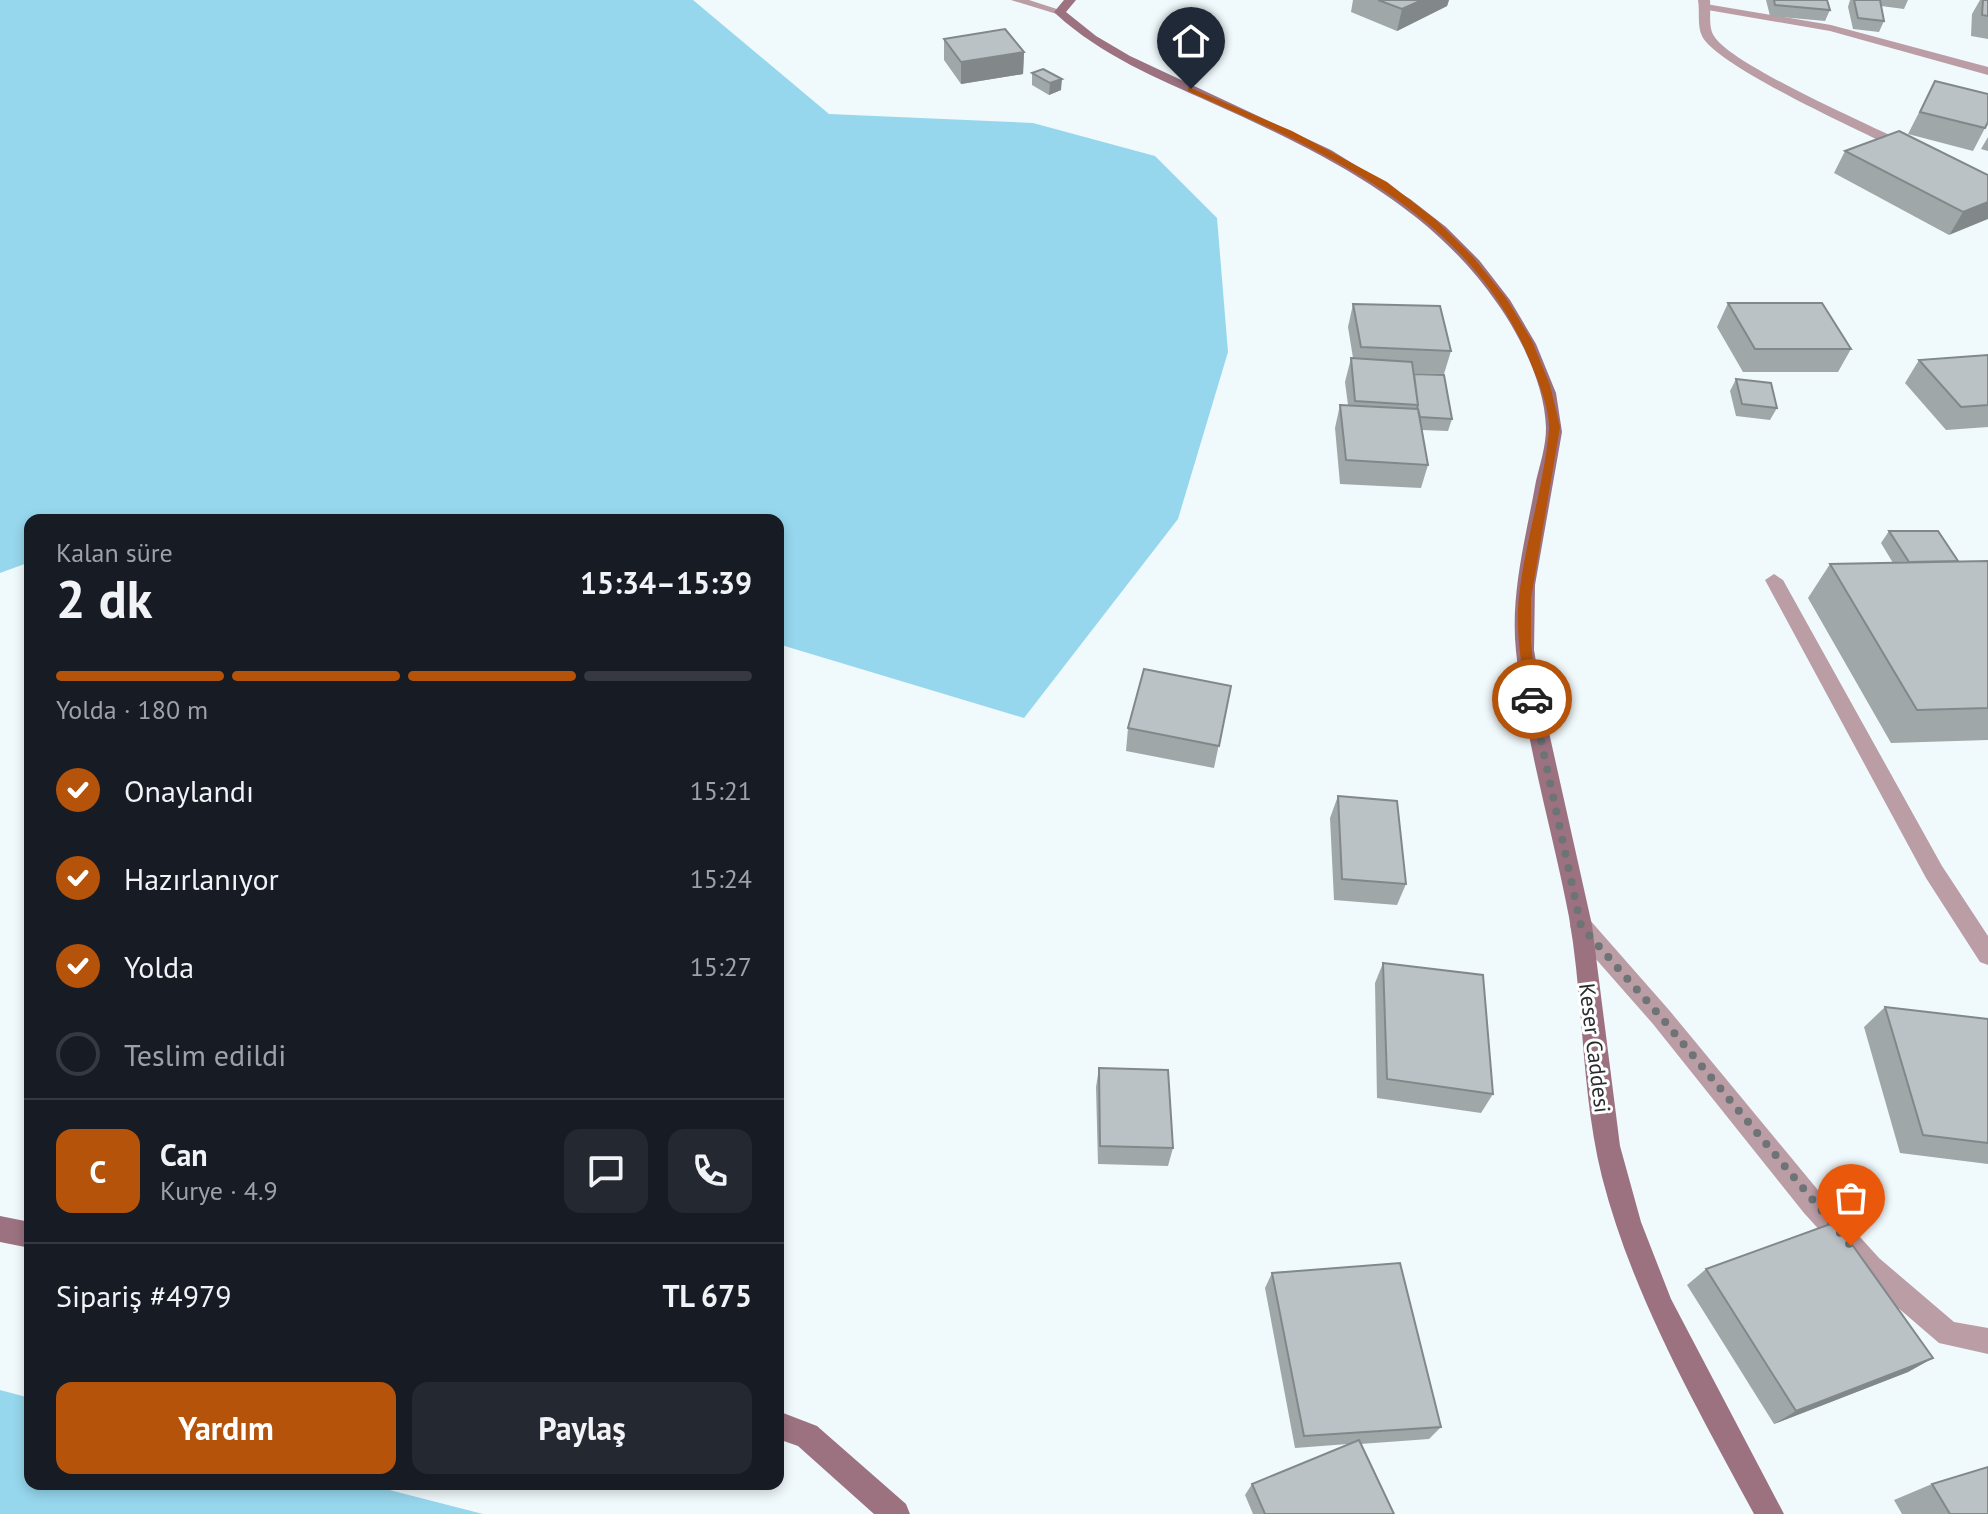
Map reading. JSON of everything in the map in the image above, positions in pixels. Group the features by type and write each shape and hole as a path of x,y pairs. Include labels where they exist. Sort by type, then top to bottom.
{"street":[{"path":"1017,0 1065,6"},
{"path":"1919,154 1767,79 1718,50 1706,34 1705,3 1831,28 1988,71"},
{"name":"Keser Caddesi","path":"1065,6 1076,28 1117,56 1289,133 1384,184 1433,222 1470,259 1503,300 1527,341 1545,385 1554,427 1525,598 1525,642 1531,693 1581,926 1599,1088 1614,1175 1642,1264 1699,1385 1770,1514"},
{"path":"1774,580 1934,872 1988,955"},
{"path":"1581,926 1870,1267 1948,1334 1988,1341"},
{"path":"0,1229 24,1234"},
{"path":"784,1427 807,1436 896,1514"}],"shaded area":[{"path":"0,0 693,0 829,114 1033,123 1155,156 1217,218 1228,352 1178,519 1024,718 784,646 784,514 24,514 24,564 0,573"},
{"path":"0,1390 24,1396 24,1490 389,1490 483,1514 0,1514"}],"building":[{"path":"1378,0 1422,0 1402,9"},
{"path":"1774,0 1827,0 1830,10 1775,5"},
{"path":"1854,0 1880,0 1884,21 1858,18"},
{"path":"1983,0 1988,0 1988,16 1982,15"},
{"path":"1005,29 1024,52 961,62 944,39"},
{"path":"1043,69 1062,79 1050,83 1032,73"},
{"path":"1935,81 1988,94 1988,122 1985,128 1920,112"},
{"path":"1899,131 1988,175 1988,202 1963,212 1845,151"},
{"path":"1728,303 1822,303 1851,349 1755,349"},
{"path":"1353,304 1440,306 1451,351 1361,347"},
{"path":"1988,355 1988,405 1961,407 1919,360"},
{"path":"1351,358 1412,362 1418,405 1355,401"},
{"path":"1414,374 1444,375 1452,419 1420,417"},
{"path":"1736,379 1771,383 1777,408 1742,404"},
{"path":"1340,405 1418,409 1428,465 1346,460"},
{"path":"1889,531 1938,531 1958,561 1909,562"},
{"path":"1988,561 1988,708 1917,710 1830,564"},
{"path":"1144,669 1231,686 1219,746 1128,728"},
{"path":"1338,796 1397,801 1406,884 1342,879"},
{"path":"1383,963 1483,975 1493,1094 1387,1079"},
{"path":"1885,1007 1988,1019 1988,1143 1923,1135"},
{"path":"1099,1068 1168,1070 1173,1148 1100,1146"},
{"path":"1836,1222 1933,1358 1796,1411 1706,1269"},
{"path":"1400,1263 1441,1427 1304,1436 1272,1273"},
{"path":"1359,1440 1394,1514 1265,1514 1252,1484"},
{"path":"1988,1467 1988,1514 1950,1514 1932,1484"}],"way so far":[{"path":"1532,699 1581,926 1661,1017 1813,1204 1851,1246"}],"route":[{"path":"1191,89 1289,133 1384,184 1433,222 1470,259 1503,300 1527,341 1545,385 1554,427 1525,598 1525,642 1532,699"}]}
